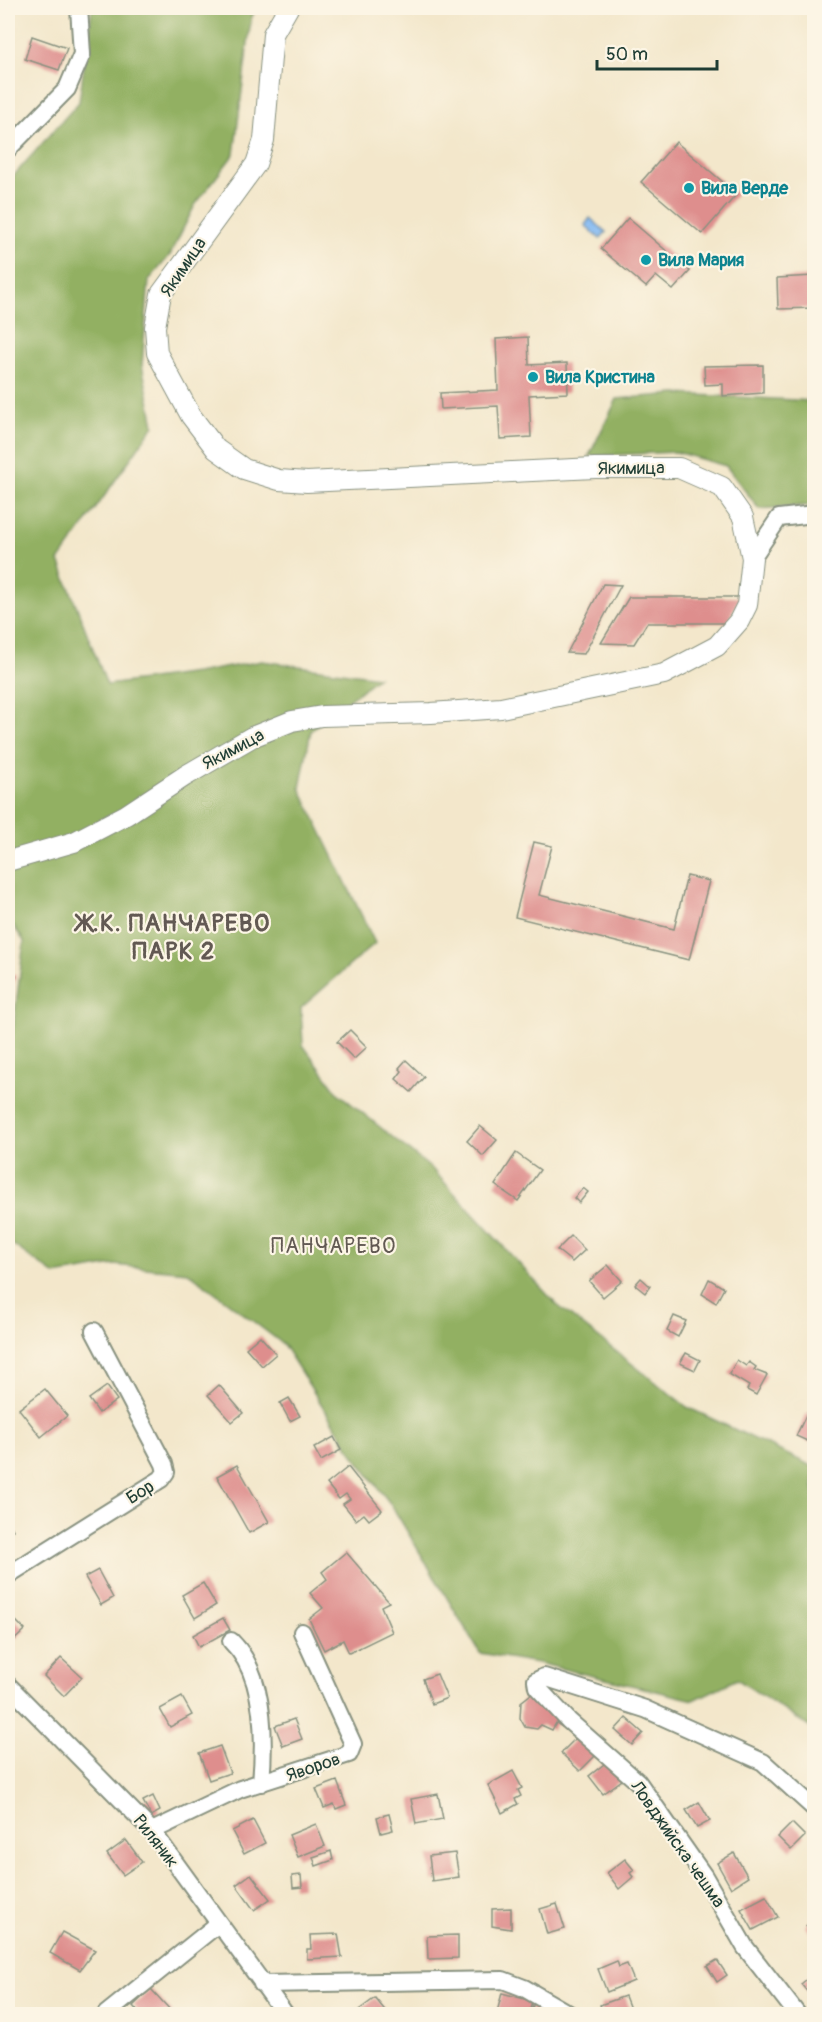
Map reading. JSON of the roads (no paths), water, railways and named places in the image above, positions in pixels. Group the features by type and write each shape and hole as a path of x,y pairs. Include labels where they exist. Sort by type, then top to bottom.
{"street":[{"path":"8,149 67,89 82,54 79,8"},
{"name":"Якимица","path":"8,861 74,842 126,814 184,776 252,737 292,721 322,716 431,713 501,708 664,674 717,646 730,633 747,605 752,558 742,517 722,487 679,468 595,468 307,482 279,480 244,469 216,448 191,416 157,353 155,327 161,294 256,164 264,140 273,34 288,8"},
{"path":"752,558 779,518 814,514"},
{"name":"Бор","path":"8,1575 161,1479 165,1472 164,1464 94,1331"},
{"name":"Яворов","path":"152,1831 240,1790 349,1754 353,1744 302,1632"},
{"path":"231,1641 241,1651 253,1677 260,1703 261,1783"},
{"name":"Ловджийска чешма","path":"797,2014 745,1947 704,1876 638,1782 569,1721 537,1688 536,1681 544,1677 645,1709 763,1762 814,1808"},
{"name":"Риляник","path":"8,1685 152,1831 285,2014"},
{"path":"106,2014 218,1924"},
{"path":"262,1984 502,1980 524,1988 569,2014"}],"water":[{"path":"590,218 606,232 600,239 585,225"}],"place":[{"name":"Вила Верде","path":"689,188"},
{"name":"Вила Мария","path":"646,260"},
{"name":"Вила Кристина","path":"533,377"}],"district":[{"name":"Ж.К. ПАНЧАРЕВО ПАРК 2","path":"174,937"},
{"name":"ПАНЧАРЕВО","path":"334,1246"}]}
